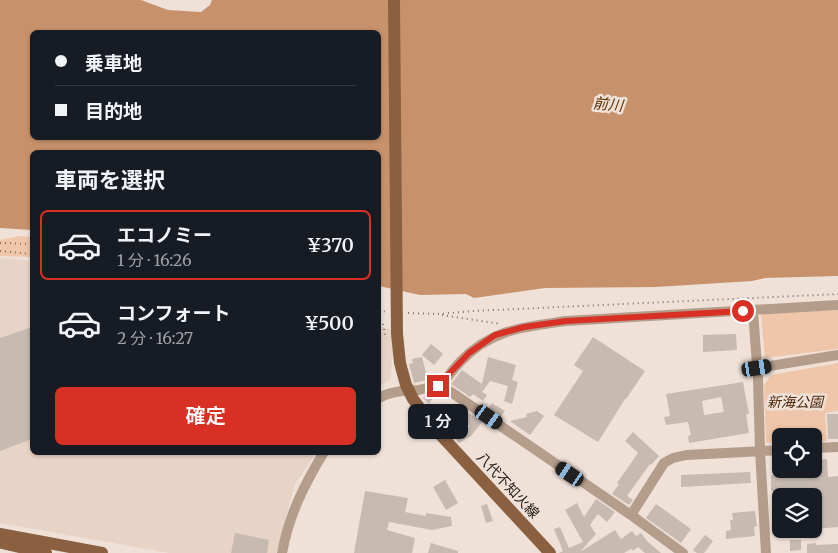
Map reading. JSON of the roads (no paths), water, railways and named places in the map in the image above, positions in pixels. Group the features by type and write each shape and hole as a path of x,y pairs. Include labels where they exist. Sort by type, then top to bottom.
{"main road":[{"name":"八代不知火線","path":"394,0 397,334 400,363 406,385 436,430 550,553"},
{"path":"0,534 102,553"},
{"path":"0,542 46,553"}],"street":[{"path":"442,386 447,376 469,353 495,335 524,327 566,321 838,305"},
{"path":"753,311 766,553"},
{"path":"757,368 838,355"},
{"path":"381,397 400,391 442,386 631,515 681,552"},
{"path":"822,448 838,447"},
{"path":"631,515 664,463 673,458 686,455 772,450"},
{"path":"282,553 294,507 322,455"}],"water":[{"name":"前川","path":"0,0 141,0 168,10 201,12 210,5 212,0 838,0 838,276 765,278 752,281 656,287 545,288 474,298 466,294 420,295 381,286 381,150 30,150 30,230 0,228"}],"park label":[{"name":"新海公園","path":"795,402"}]}
